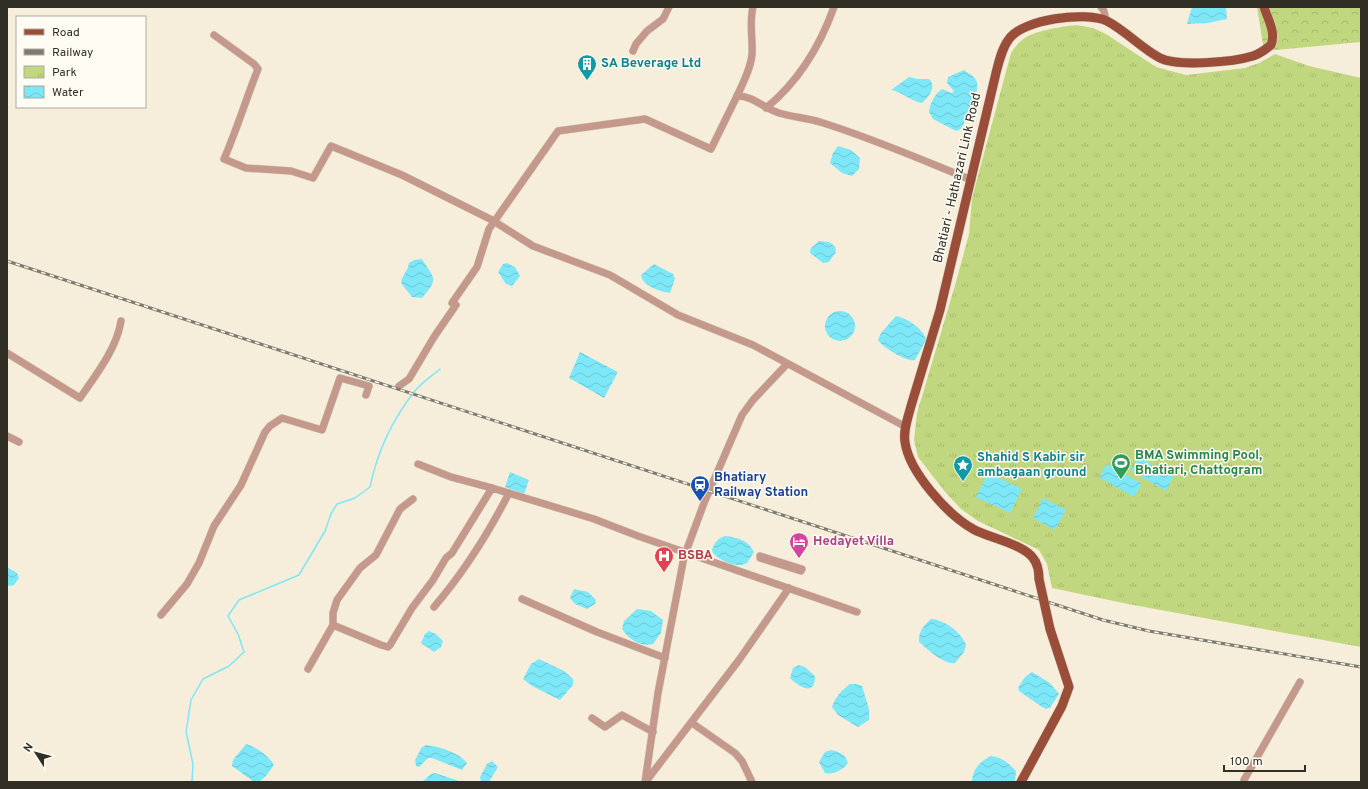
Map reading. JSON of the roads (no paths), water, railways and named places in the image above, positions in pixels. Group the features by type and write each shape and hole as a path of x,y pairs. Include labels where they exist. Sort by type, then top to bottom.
{"main road":[{"name":"Bhatiari - Hathazari Link Road","path":"1021,782 1062,706 1069,687 1050,629 1038,568 1033,558 1018,548 973,529 955,516 939,499 908,456 905,440 906,426 940,310 1002,53 1009,38 1023,28 1054,19 1074,17 1106,21 1162,58 1174,62 1192,63 1253,56 1264,51 1271,45 1273,39 1271,26 1264,7"}],"street":[{"path":"633,50 647,31 663,19 669,7"},
{"path":"399,386 409,379 434,337 456,306 452,303 477,267 489,229 558,131 645,119 711,148 746,75 752,54 750,30 753,7"},
{"path":"766,108 781,96 806,67 834,7"},
{"path":"1101,7 1104,11 1106,21"},
{"path":"214,36 254,64 258,69 242,108 238,126 224,159 246,168 291,171 313,178 331,146 402,175 492,220 533,246 610,275 678,315 740,340 906,426"},
{"path":"737,96 748,96 766,108 844,130 972,180"},
{"path":"7,353 80,398 120,331 121,321"},
{"path":"645,782 673,607 686,552 708,492 742,415 753,400 787,364"},
{"path":"161,615 187,584 199,563 214,526 241,486 270,426 282,418 322,430 340,378 369,386 366,395"},
{"path":"7,436 19,442"},
{"path":"418,464 594,519 638,536 857,612"},
{"path":"333,625 388,647 446,558 452,553 492,488"},
{"path":"434,607 453,585 476,551 509,493"},
{"path":"308,669 333,625 333,613 337,600 360,568 376,555 400,509 413,499"},
{"path":"760,556 767,558 802,569 801,571 760,558 760,556"},
{"path":"645,782 666,753 692,723 739,660 789,588"},
{"path":"522,599 597,632 665,658"},
{"path":"1244,780 1300,682"},
{"path":"592,718 605,726 622,715 652,732"},
{"path":"692,723 735,753 742,761 752,782"}],"water":[{"path":"1192,7 1226,7 1227,19 1208,23 1187,24"},
{"path":"964,70 976,80 977,90 970,112 961,129 956,131 933,119 929,112 933,99 939,91 942,89 952,93 954,91 947,83 948,77"},
{"path":"909,77 929,79 931,82 931,92 922,103 891,90"},
{"path":"838,146 851,150 860,158 859,169 852,176 842,173 830,163 833,153"},
{"path":"819,241 829,242 835,246 836,252 829,262 823,263 810,253 811,248"},
{"path":"422,259 432,275 433,282 422,298 412,297 401,283 409,263 414,260"},
{"path":"507,263 515,267 520,276 512,286 506,284 498,272 503,264"},
{"path":"654,264 673,274 675,279 670,293 652,288 642,279 641,275"},
{"path":"840,311 851,315 855,326 851,337 840,341 829,337 825,326 829,315"},
{"path":"896,316 905,319 919,328 925,336 926,340 915,360 907,359 895,354 878,340 881,333"},
{"path":"580,352 618,372 604,398 569,378"},
{"path":"1139,457 1173,477 1166,491 1131,471"},
{"name":"BMA Swimming Pool, Bhatiari, Chattogram","path":"1107,464 1142,484 1134,497 1099,477"},
{"path":"510,472 529,480 524,494 505,487"},
{"path":"988,473 1022,489 1010,513 976,497"},
{"path":"1043,498 1066,510 1055,530 1033,518"},
{"path":"725,536 742,540 752,548 754,552 747,563 743,565 734,565 720,559 713,553 712,550 715,543 718,539"},
{"path":"7,567 17,573 19,578 14,585 11,586 7,585"},
{"path":"574,589 588,592 596,600 595,604 587,609 575,604 570,598"},
{"path":"637,609 651,611 663,620 661,633 653,644 649,645 636,642 622,629 624,621"},
{"path":"931,619 947,624 964,640 966,645 964,652 955,663 946,662 919,642 919,635 922,629"},
{"path":"429,631 436,634 443,641 441,647 434,652 421,643 425,634"},
{"path":"539,659 564,671 573,679 573,685 560,700 532,686 523,679 531,664"},
{"path":"799,665 805,667 815,676 812,686 809,688 802,687 790,678 793,668"},
{"path":"1032,672 1050,683 1059,694 1050,708 1046,709 1042,707 1019,691 1018,688 1025,677"},
{"path":"850,684 862,686 869,709 869,720 858,727 838,715 832,707 839,694"},
{"path":"246,744 262,752 274,765 266,776 259,782 254,782 232,766 233,760"},
{"path":"426,745 448,751 464,759 467,763 462,770 432,758 428,758 419,767 416,766 415,760 422,747"},
{"path":"831,750 844,755 848,763 838,771 825,773 819,762 825,752"},
{"path":"991,756 1008,763 1016,771 1015,782 972,782 973,774 977,766 983,760"},
{"path":"492,761 498,767 489,782 481,782 480,777 487,764"},
{"path":"435,773 462,782 422,782 431,774"}],"waterway":[{"path":"192,782 193,764 186,732 191,700 203,679 229,666 244,652 238,634 228,616 239,600 299,575 325,531 331,514 337,504 355,498 370,487 381,449 406,402 423,383 440,369"}],"railway":[{"path":"7,261 1103,620 1149,631 1361,667"}],"place":[{"name":"SA Beverage Ltd","path":"587,81"},
{"name":"BMA Swimming Pool, Bhatiari, Chattogram","path":"1121,480"},
{"name":"Shahid S Kabir sir ambagaan ground","path":"963,482"},
{"name":"Bhatiary Railway Station","path":"700,502"},
{"name":"Hedayet Villa","path":"799,559"},
{"name":"BSBA","path":"664,573"}]}
